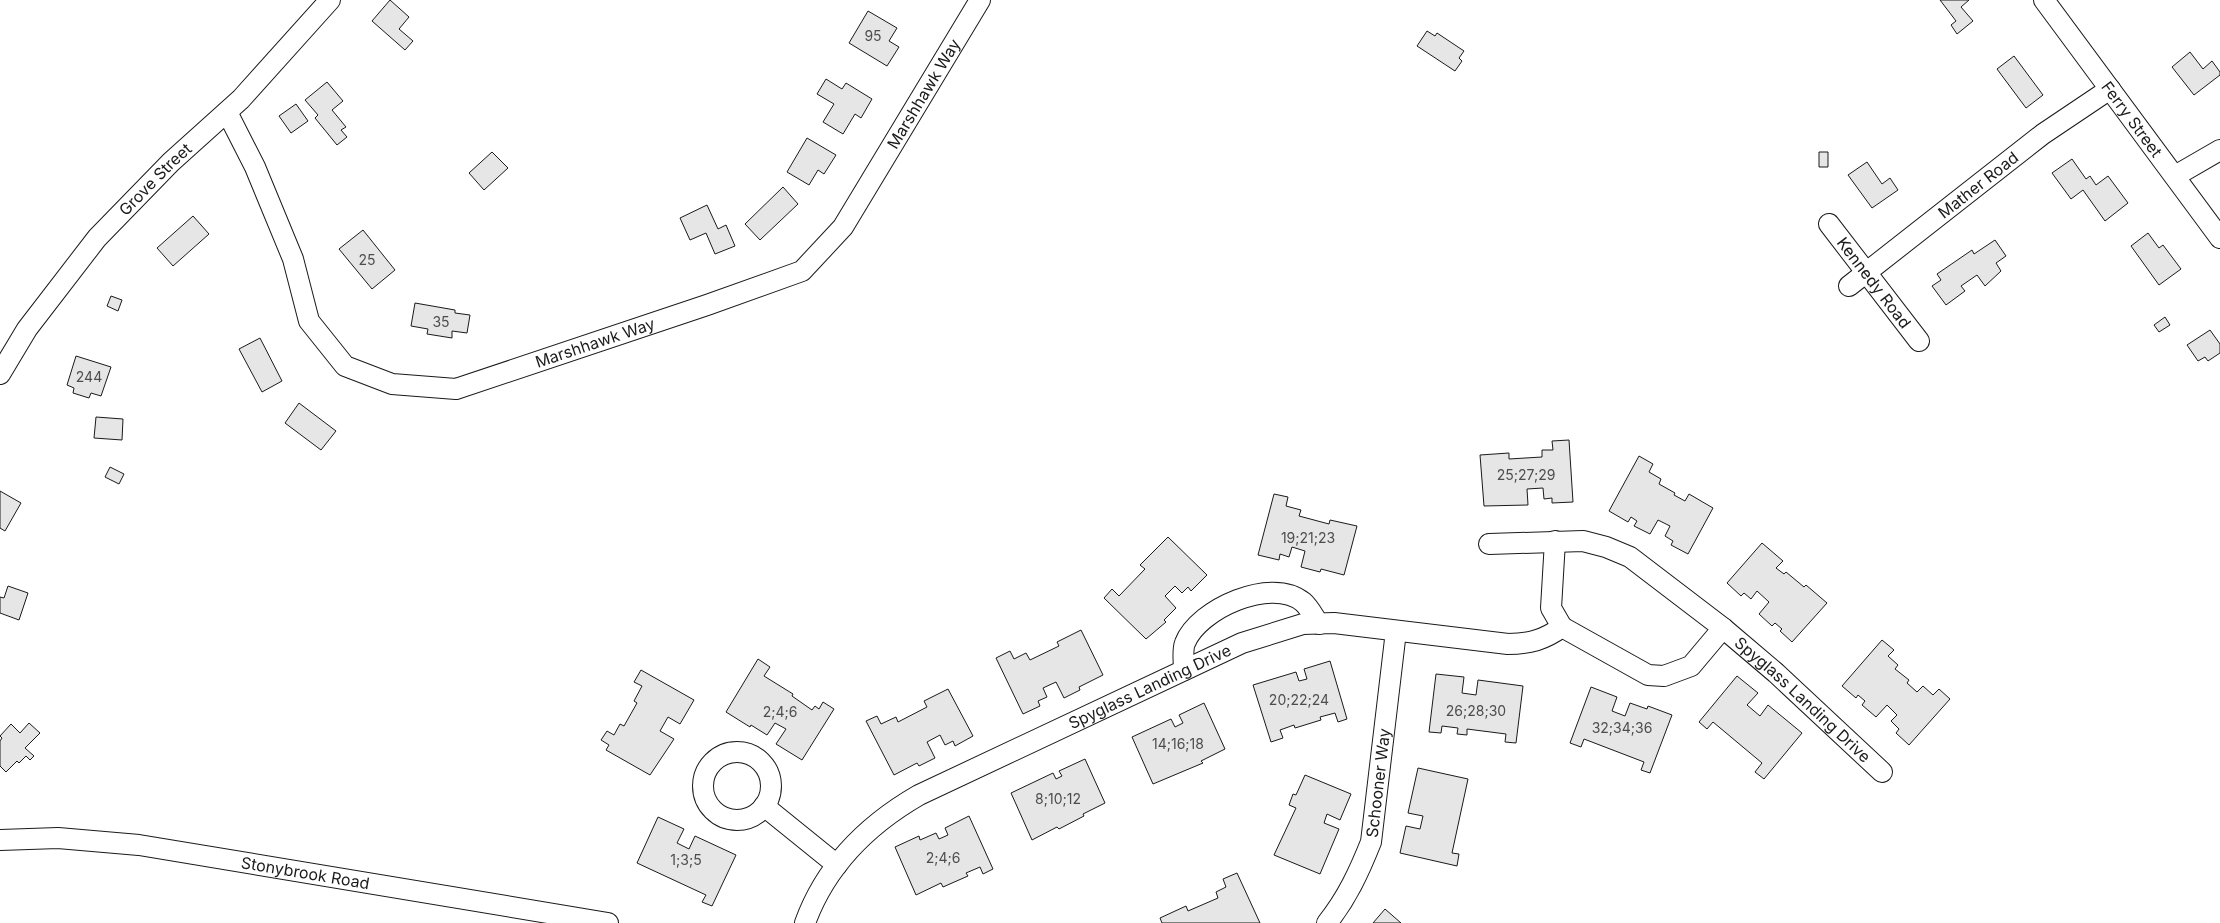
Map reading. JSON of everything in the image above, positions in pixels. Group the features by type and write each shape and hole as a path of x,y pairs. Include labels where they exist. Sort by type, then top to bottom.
{"street":[{"name":"Grove Street","path":"0,374 27,329 97,238 171,162 241,99 330,0"},
{"name":"Marshhawk Way","path":"227,112 255,167 292,259 309,321 345,366 392,384 456,388 802,271 843,227 980,0"},
{"name":"Ferry Street","path":"2044,0 2175,176 2217,228"},
{"name":"Mather Road","path":"1850,286 2043,134 2110,89"},
{"path":"2175,176 2220,150"},
{"name":"Kennedy Road","path":"1829,224 1919,341"},
{"path":"1555,541 1551,608 1562,627"},
{"name":"Spyglass Landing Drive","path":"1489,544 1555,541 1583,542 1606,547 1630,557 1723,628 1776,673 1882,772"},
{"path":"1184,670 1184,644 1196,626 1230,602 1256,594 1284,594 1302,602 1319,624"},
{"name":"Spyglass Landing Drive","path":"805,923 825,883 846,851 894,810 919,795 1242,643 1303,624 1334,623 1508,644 1529,644 1548,637 1562,627 1648,675 1664,676 1691,666 1723,628"},
{"name":"Schooner Way","path":"1327,923 1343,903 1371,842 1396,631"},
{"path":"764,806 837,865"},
{"name":"Stonybrook Road","path":"0,840 58,838 139,845 608,923"}],"building":[{"path":"390,0 409,17 399,29 413,41 405,50 372,21"},
{"path":"1940,0 1969,0 1961,7 1973,21 1957,34 1951,25 1956,21"},
{"path":"868,11 897,28 889,41 899,47 887,66 849,43"},
{"path":"1427,31 1435,36 1437,33 1464,51 1459,58 1462,61 1455,71 1417,46"},
{"path":"2190,52 2203,69 2212,61 2220,72 2220,75 2194,95 2172,67"},
{"path":"2014,56 2043,95 2026,108 1997,69"},
{"path":"826,79 842,89 846,83 872,99 861,118 855,114 843,134 823,122 834,104 817,94"},
{"path":"327,82 343,101 332,110 346,127 341,130 347,137 337,145 315,118 318,115 305,100"},
{"path":"296,104 308,121 291,133 279,116"},
{"path":"807,138 836,155 824,174 818,170 809,185 787,172"},
{"path":"492,152 508,168 484,190 469,173"},
{"path":"1819,152 1828,152 1828,167 1819,167"},
{"path":"2072,159 2086,179 2090,176 2096,185 2108,176 2128,203 2105,221 2083,190 2071,199 2052,173"},
{"path":"1867,162 1882,184 1890,178 1898,190 1872,208 1848,175"},
{"path":"783,187 798,204 760,240 745,224"},
{"path":"707,205 718,229 726,225 735,246 715,254 706,233 690,240 680,218"},
{"path":"193,216 209,234 173,266 157,248"},
{"path":"363,230 395,270 372,289 339,249"},
{"path":"2148,233 2159,248 2163,245 2181,269 2159,285 2131,246"},
{"path":"1995,240 2006,256 1996,263 2001,271 1985,286 1977,275 1961,286 1965,291 1946,305 1932,286 1941,280 1937,274 1972,250 1974,254"},
{"path":"111,296 122,300 118,311 107,306"},
{"path":"415,303 455,310 455,313 470,315 467,333 452,331 452,338 427,334 428,329 411,326"},
{"path":"2165,317 2170,325 2159,332 2154,325"},
{"path":"2210,330 2220,344 2220,353 2208,361 2205,357 2198,361 2187,345"},
{"path":"260,338 282,381 262,392 239,349"},
{"path":"76,356 111,367 101,396 91,393 89,398 73,393 74,388 67,385"},
{"path":"299,403 336,431 321,450 285,423"},
{"path":"96,417 123,419 122,440 94,438"},
{"path":"1569,440 1573,502 1552,503 1552,498 1544,499 1543,488 1527,489 1528,505 1484,506 1480,455 1509,453 1509,459 1542,457 1542,450 1553,450 1552,441"},
{"path":"1639,456 1653,464 1649,472 1661,479 1659,484 1675,493 1674,495 1685,501 1689,494 1713,508 1688,554 1671,545 1673,541 1665,536 1670,526 1658,520 1650,534 1634,526 1637,521 1631,517 1628,522 1609,511"},
{"path":"110,467 124,474 119,484 105,477"},
{"path":"0,491 21,503 5,531 0,528"},
{"path":"1274,494 1288,497 1286,506 1301,510 1299,516 1329,524 1330,520 1357,526 1344,575 1321,569 1320,572 1301,567 1305,551 1292,547 1289,557 1280,554 1279,560 1258,555"},
{"path":"1168,537 1207,575 1191,591 1188,587 1182,593 1175,586 1165,596 1176,608 1164,620 1166,622 1146,639 1104,598 1112,589 1119,596 1145,569 1140,565"},
{"path":"1762,543 1783,561 1776,568 1784,574 1786,572 1804,587 1806,585 1827,603 1792,642 1780,631 1782,629 1775,623 1772,626 1759,614 1769,602 1757,591 1751,599 1744,593 1741,596 1727,583"},
{"path":"8,586 28,593 19,620 0,613 0,597 4,598"},
{"path":"1081,630 1103,675 1079,687 1080,690 1064,698 1056,682 1043,688 1047,697 1038,701 1040,706 1023,714 996,658 1010,651 1014,659 1026,653 1030,660 1059,646 1057,642"},
{"path":"1882,640 1894,650 1888,656 1898,665 1895,669 1909,680 1907,683 1917,692 1923,686 1933,695 1939,689 1950,699 1909,745 1896,733 1899,729 1891,721 1897,715 1887,705 1876,717 1862,705 1865,701 1858,695 1856,698 1842,686"},
{"path":"758,659 770,667 764,676 793,694 792,696 812,710 815,706 819,709 823,702 834,709 802,760 776,744 786,729 775,723 767,735 726,712"},
{"path":"1330,661 1347,719 1338,722 1335,713 1320,717 1321,720 1295,728 1294,725 1280,730 1283,738 1271,742 1253,685 1296,672 1299,681 1307,679 1304,669"},
{"path":"641,670 694,700 680,724 668,717 660,731 674,739 650,775 606,750 609,745 601,740 607,731 614,735 620,724 624,726 637,703 634,701 642,686 634,682"},
{"path":"1436,674 1464,677 1462,693 1476,695 1478,680 1523,686 1516,743 1505,742 1506,734 1467,729 1467,735 1457,734 1458,728 1442,726 1441,733 1429,732"},
{"path":"1737,676 1758,693 1747,705 1760,716 1768,705 1802,733 1764,779 1755,772 1762,763 1713,722 1707,729 1699,722"},
{"path":"1591,687 1617,697 1612,711 1625,716 1630,703 1647,709 1648,706 1672,715 1650,773 1641,770 1644,762 1584,739 1581,747 1570,743"},
{"path":"948,689 973,736 955,746 953,741 945,745 940,735 927,742 935,758 919,766 917,763 894,775 866,721 877,716 881,724 896,717 898,722 927,707 924,701"},
{"path":"1204,703 1225,749 1201,761 1203,763 1153,784 1132,737 1171,719 1175,727 1183,723 1179,715"},
{"path":"29,723 40,733 25,748 34,756 30,760 26,756 19,763 17,761 6,772 0,766 0,741 2,738 0,736 11,724 20,733"},
{"path":"1085,759 1105,803 1059,829 1057,827 1032,840 1011,793 1053,773 1056,779 1062,776 1059,771"},
{"path":"1418,768 1468,779 1452,853 1459,854 1457,866 1400,853 1406,826 1420,829 1423,816 1408,813"},
{"path":"1305,775 1351,794 1340,820 1327,814 1324,823 1339,829 1320,874 1274,855 1296,808 1289,805 1293,794 1296,795"},
{"path":"969,816 993,869 983,874 980,867 966,873 968,876 943,887 941,883 916,895 895,847 919,836 920,840 936,833 939,839 948,835 945,828"},
{"path":"658,817 684,829 677,843 689,849 695,836 736,855 712,906 702,902 706,895 637,863"},
{"path":"1237,873 1260,923 1162,923 1160,918 1186,906 1188,911 1218,898 1216,892 1226,887 1223,879"},
{"path":"1385,909 1401,923 1373,923"}]}
